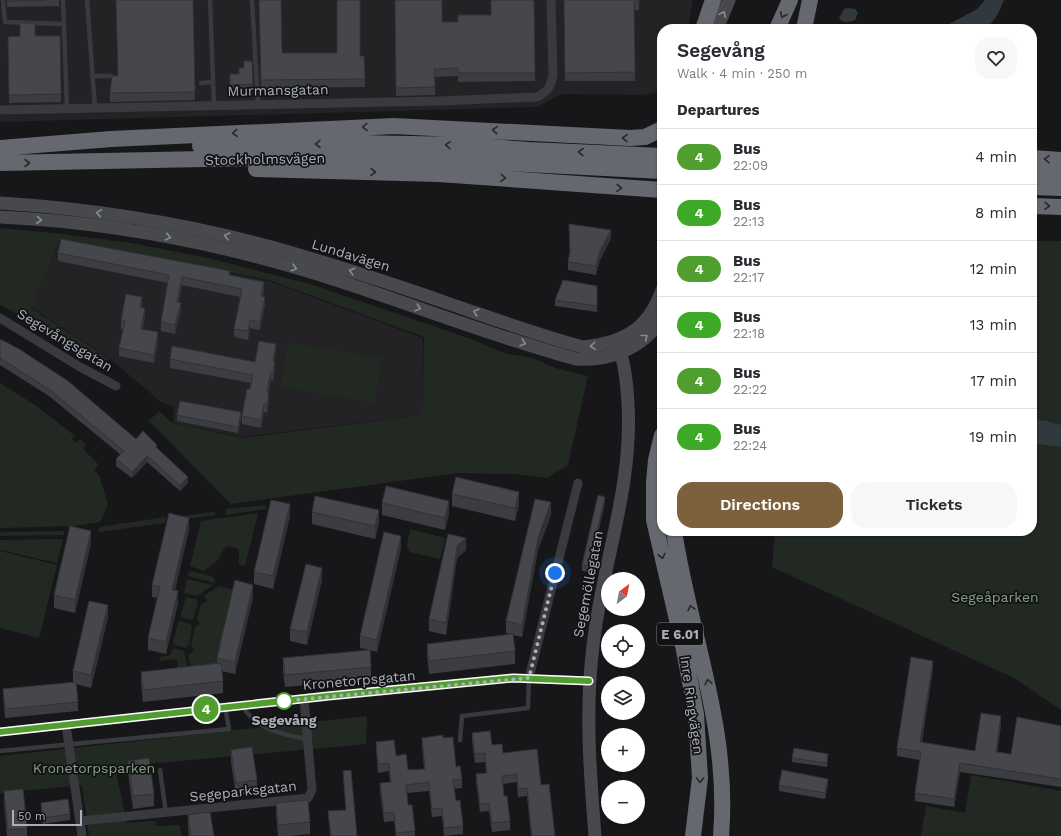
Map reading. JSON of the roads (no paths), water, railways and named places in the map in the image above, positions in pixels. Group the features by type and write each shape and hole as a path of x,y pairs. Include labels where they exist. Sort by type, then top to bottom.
{"highway":[{"path":"706,24 713,0"},
{"path":"779,24 790,0"},
{"path":"805,24 810,0"},
{"path":"0,149 111,139 374,126 433,127 630,138 645,137 657,131"},
{"name":"Stockholmsvägen","path":"0,149 356,144 463,145 529,158"},
{"path":"529,158 657,156"},
{"name":"Stockholmsvägen","path":"0,163 303,157 468,161 529,158"},
{"path":"529,158 657,171"},
{"path":"1037,158 1061,160"},
{"path":"54,163 439,174 657,190"},
{"path":"1037,172 1061,174"},
{"path":"1037,187 1061,188"},
{"path":"1037,206 1061,207"},
{"name":"Inre Ringvägen","path":"657,456 654,482 654,520 657,533"},
{"name":"Inre Ringvägen","path":"658,536 686,658 696,714 700,778 693,836"},
{"name":"Inre Ringvägen","path":"675,536 713,704 720,749 723,795 721,836"}],"main road":[{"path":"719,24 729,0"},
{"name":"Lundavägen","path":"0,203 82,210 148,219 218,234 288,252 354,272 583,347 632,347 648,335 657,325"},
{"name":"Lundavägen","path":"0,217 99,226 157,235 268,260 344,283 576,359 595,360 619,347 644,323 651,314 657,301"},
{"name":"Segemöllegatan","path":"595,836 590,757 589,681 593,645 620,507 629,443 628,395 619,347"}],"street":[{"name":"Murmansgatan","path":"0,110 258,105 536,97 545,93 551,85 553,75 551,0"},
{"name":"Segevångsgatan","path":"0,318 80,367 116,386"},
{"path":"529,678 578,483"},
{"name":"Kronetorpsgatan","path":"0,732 225,707 529,678 589,681"},
{"name":"Segeparksgatan","path":"80,822 308,798 312,790 304,699"},
{"path":"66,725 82,836"}],"lane":[{"path":"3,0 2,14 5,22 64,24"},
{"path":"63,0 67,108"},
{"path":"87,0 95,108"},
{"path":"210,0 214,106"},
{"path":"252,0 258,105"},
{"path":"92,76 111,76"},
{"path":"201,83 213,82"},
{"path":"460,740 462,716 528,708 529,678"},
{"path":"242,706 247,715 261,726 292,737 308,739"},
{"path":"0,751 229,729 225,707"},
{"path":"160,770 166,813"}],"place":[{"name":"Segevång","path":"284,701"}],"park label":[{"name":"Segeåparken","path":"995,597"},
{"name":"Kronetorpsparken","path":"94,768"}]}
